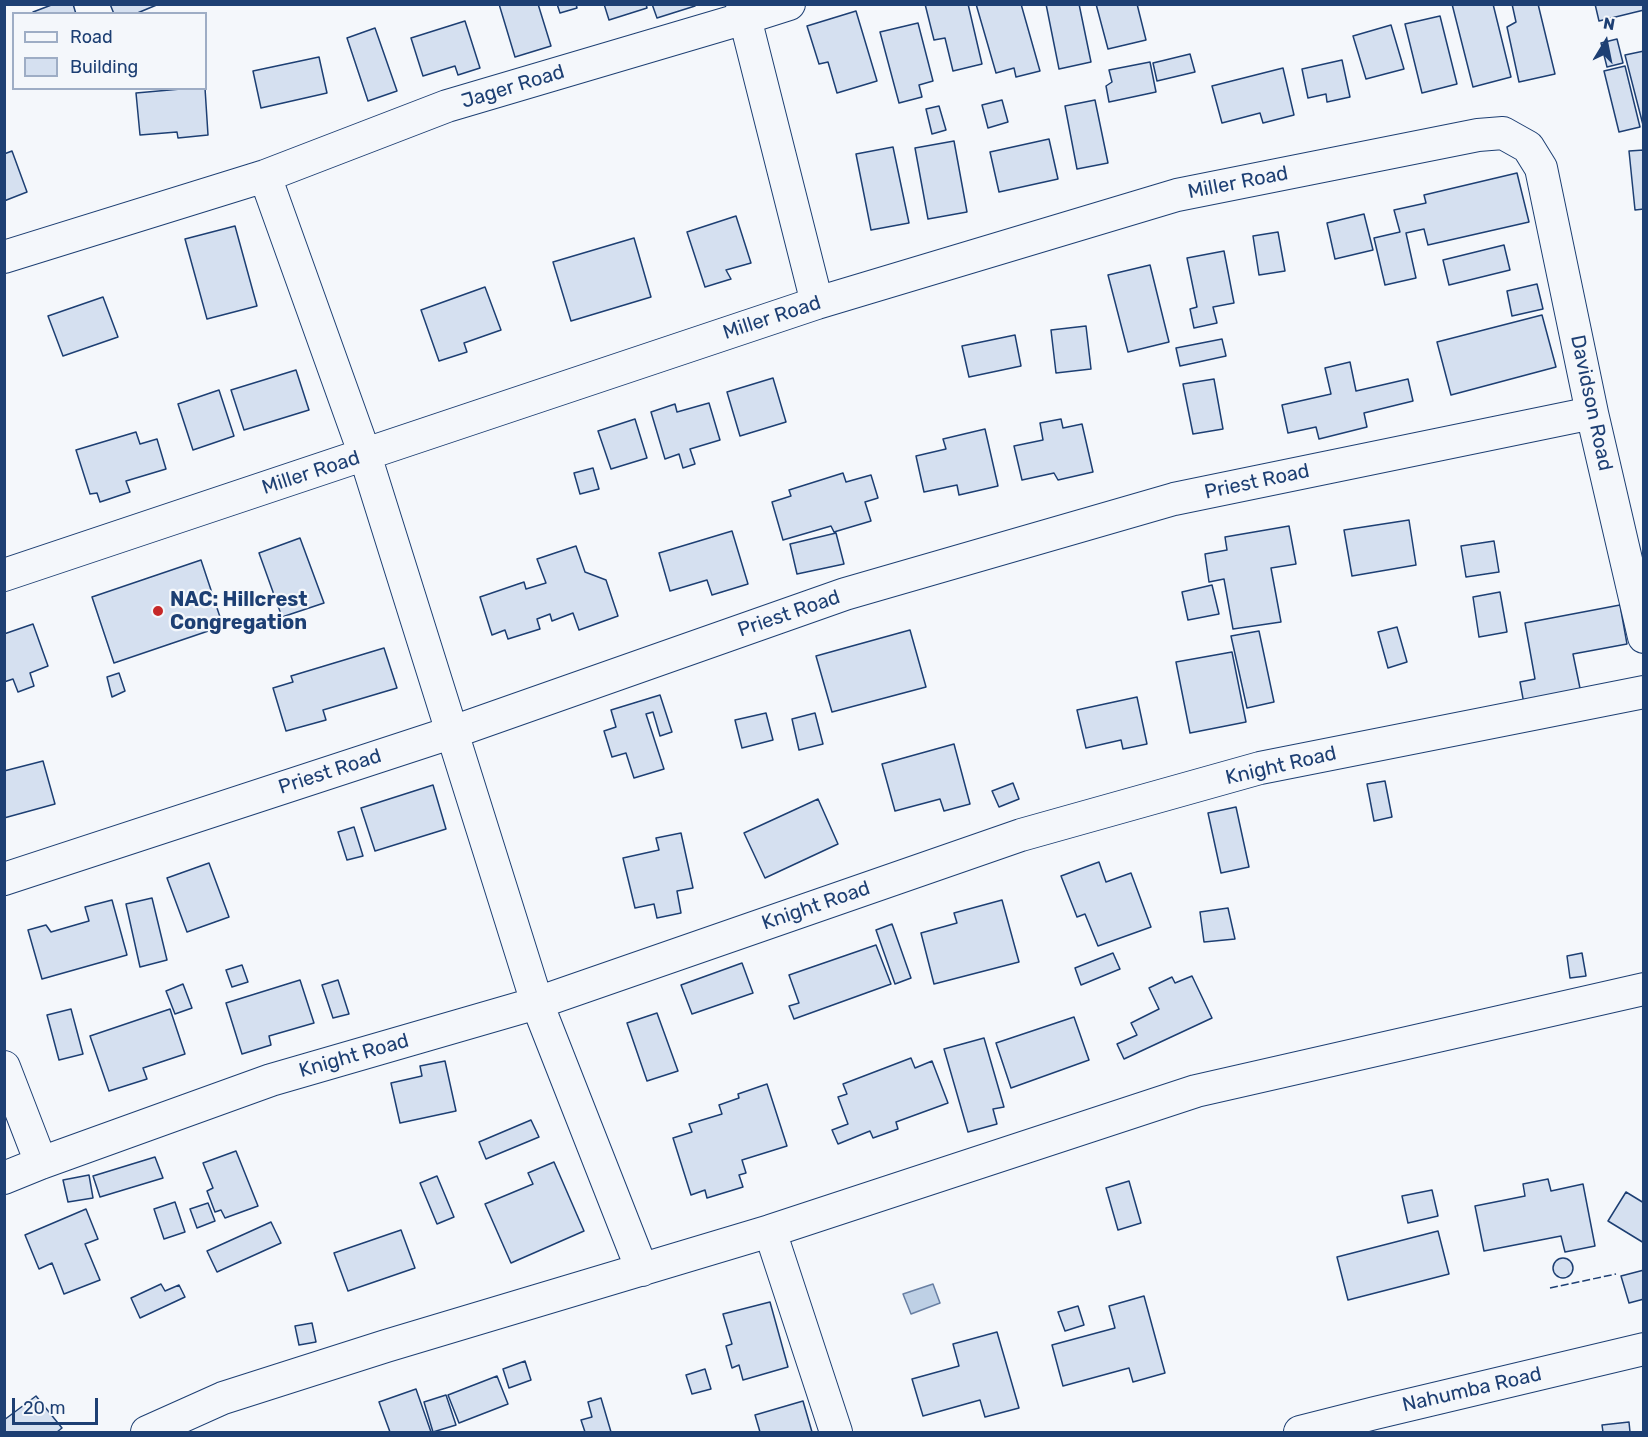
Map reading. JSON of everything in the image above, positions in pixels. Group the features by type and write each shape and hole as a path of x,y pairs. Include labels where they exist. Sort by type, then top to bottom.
{"street":[{"name":"Jager Road","path":"4,257 265,176 447,106 743,11 789,4"},
{"path":"743,11 817,303"},
{"name":"Miller Road","path":"4,575 817,303 1177,195 1478,135 1503,133 1528,147 1541,168"},
{"name":"Davidson Road","path":"1541,168 1592,413 1644,637"},
{"path":"265,176 365,455 537,1003 642,1270"},
{"name":"Priest Road","path":"4,879 453,732 845,594 1174,499 1592,413"},
{"name":"Knight Road","path":"4,1178 271,1080 537,1003 1032,832 1260,768 1644,692"},
{"path":"147,1432 234,1395 386,1346 770,1230 1196,1091 1644,988"},
{"path":"4,1067 41,1163"},
{"path":"770,1230 836,1432"},
{"name":"Nahumba Road","path":"1300,1432 1644,1349"}],"water":[{"path":"933,1284 940,1303 911,1314 903,1294"}],"building":[{"path":"54,4 73,4 75,12 33,12"},
{"path":"110,4 159,4 140,12 113,12"},
{"path":"499,4 538,4 551,46 515,57"},
{"path":"557,4 576,4 577,8 560,13"},
{"path":"604,4 646,4 647,8 609,20"},
{"path":"652,4 694,4 695,6 657,18"},
{"path":"925,4 968,4 982,64 953,71 945,38 934,40"},
{"path":"976,4 1021,4 1040,71 1016,77 1014,68 996,73"},
{"path":"1046,4 1079,4 1091,62 1059,69"},
{"path":"1096,4 1137,4 1146,40 1108,49"},
{"path":"1452,4 1493,4 1511,77 1473,87"},
{"path":"1512,4 1538,4 1555,74 1519,82 1507,27 1516,22"},
{"path":"1595,4 1644,4 1644,10 1599,21"},
{"path":"856,11 877,81 837,93 828,62 819,64 807,26"},
{"path":"1440,16 1457,84 1422,93 1405,24"},
{"path":"465,21 480,68 458,75 455,66 423,76 411,38"},
{"path":"918,23 933,81 919,85 922,97 899,103 880,32"},
{"path":"1391,25 1404,69 1366,79 1353,36"},
{"path":"375,28 397,91 368,101 347,38"},
{"path":"1617,39 1623,63 1607,67 1601,43"},
{"path":"1644,51 1644,125 1643,125 1625,55"},
{"path":"1190,54 1195,72 1157,81 1153,63"},
{"path":"319,57 327,93 261,108 253,71"},
{"path":"1342,60 1350,97 1327,102 1326,94 1308,98 1302,69"},
{"path":"1150,62 1156,92 1109,102 1106,86 1112,82 1109,70"},
{"path":"1625,66 1640,127 1619,132 1604,71"},
{"path":"1283,68 1294,115 1263,123 1260,113 1222,123 1212,86"},
{"path":"205,90 208,135 178,138 177,132 140,135 136,93"},
{"path":"1002,100 1008,122 988,128 982,105"},
{"path":"1095,100 1108,163 1077,169 1065,106"},
{"path":"939,106 946,130 932,134 926,109"},
{"path":"1049,139 1058,179 999,192 990,152"},
{"path":"954,141 967,212 928,219 915,148"},
{"path":"893,147 909,223 871,230 856,154"},
{"path":"1644,150 1644,209 1635,210 1629,151"},
{"path":"12,151 27,192 4,201 4,154"},
{"path":"1517,173 1529,222 1428,245 1424,229 1406,233 1416,278 1385,285 1374,238 1400,232 1394,210 1426,203 1424,195"},
{"path":"1364,214 1373,250 1335,259 1327,223"},
{"path":"736,216 751,263 726,270 731,279 705,287 687,232"},
{"path":"235,226 257,306 207,319 185,239"},
{"path":"1278,232 1285,271 1259,275 1253,236"},
{"path":"634,238 651,297 571,321 553,262"},
{"path":"1504,245 1510,270 1449,285 1443,260"},
{"path":"1224,251 1234,303 1213,307 1217,323 1194,328 1190,309 1197,307 1187,258"},
{"path":"1150,265 1169,342 1128,352 1108,275"},
{"path":"1537,284 1543,309 1512,316 1507,291"},
{"path":"485,287 501,330 464,343 467,352 439,361 421,310"},
{"path":"103,297 118,337 63,356 48,316"},
{"path":"1542,315 1556,367 1451,395 1437,342"},
{"path":"1086,326 1091,369 1056,373 1051,330"},
{"path":"1015,335 1021,366 969,377 962,346"},
{"path":"1222,339 1226,356 1180,366 1176,348"},
{"path":"1350,362 1356,391 1408,379 1413,401 1364,413 1367,427 1319,439 1316,427 1288,433 1282,405 1331,394 1325,368"},
{"path":"296,370 309,410 244,430 231,390"},
{"path":"773,378 786,422 740,436 727,392"},
{"path":"1214,379 1223,429 1193,434 1183,384"},
{"path":"219,390 234,436 193,450 178,404"},
{"path":"709,403 720,440 690,449 695,464 683,468 679,454 665,459 651,412 675,404 677,412"},
{"path":"635,419 647,458 611,469 598,431"},
{"path":"1061,419 1063,428 1082,424 1093,472 1058,480 1054,473 1022,480 1014,446 1043,440 1040,423"},
{"path":"985,429 998,486 959,495 957,485 924,492 916,456 946,449 943,439"},
{"path":"136,432 140,444 157,439 166,469 126,481 130,492 100,502 97,493 90,494 76,450"},
{"path":"593,468 599,489 580,494 574,473"},
{"path":"843,473 846,482 871,475 878,498 865,502 871,521 834,532 831,526 783,540 772,502 791,496 789,490"},
{"path":"1409,520 1416,565 1352,576 1344,530"},
{"path":"1289,526 1296,564 1271,568 1281,622 1233,629 1224,579 1209,582 1205,554 1227,550 1225,537"},
{"path":"732,531 748,584 712,595 707,580 670,591 659,553"},
{"path":"836,533 844,564 797,574 790,544"},
{"path":"300,538 324,603 282,617 259,553"},
{"path":"1494,541 1499,572 1466,577 1461,546"},
{"path":"576,546 585,572 606,580 618,616 579,630 573,613 552,621 550,614 537,619 540,629 508,639 505,630 492,635 480,597 524,582 526,589 546,583 537,559"},
{"name":"NAC: Hillcrest Congregation","path":"201,560 223,626 114,663 92,597"},
{"path":"1212,585 1219,614 1188,620 1182,592"},
{"path":"1500,592 1507,632 1479,637 1473,597"},
{"path":"1620,605 1627,644 1573,654 1581,693 1524,704 1520,682 1535,679 1525,623"},
{"path":"33,624 48,666 30,673 34,686 18,692 13,679 4,682 4,634"},
{"path":"1397,627 1407,662 1388,668 1378,632"},
{"path":"910,630 926,687 832,712 816,656"},
{"path":"1259,631 1274,702 1247,708 1231,636"},
{"path":"384,648 397,688 323,710 326,720 286,731 273,688 293,682 291,676"},
{"path":"1232,652 1246,722 1190,733 1176,662"},
{"path":"119,673 125,691 112,697 107,677"},
{"path":"660,695 672,732 660,736 653,712 646,714 664,769 634,778 626,753 612,757 604,731 616,727 611,710"},
{"path":"1137,697 1147,744 1123,749 1121,740 1086,748 1077,710"},
{"path":"766,713 773,740 742,748 735,720"},
{"path":"815,713 823,744 799,750 792,719"},
{"path":"954,744 970,804 944,811 940,799 895,811 882,764"},
{"path":"43,761 55,804 4,818 4,771"},
{"path":"1385,781 1392,817 1374,821 1367,784"},
{"path":"1013,783 1019,799 999,807 992,791"},
{"path":"433,785 446,829 375,851 361,808"},
{"path":"818,799 838,844 765,878 744,833"},
{"path":"1236,807 1249,867 1221,873 1208,813"},
{"path":"354,827 363,856 347,860 338,832"},
{"path":"681,833 693,888 677,891 681,913 657,918 654,904 635,908 623,858 659,850 656,838"},
{"path":"1099,862 1106,882 1131,873 1151,927 1098,946 1085,914 1077,917 1061,876"},
{"path":"209,863 229,917 187,932 167,878"},
{"path":"152,898 167,960 140,967 126,904"},
{"path":"112,900 127,955 42,979 28,930 46,925 51,932 89,921 85,907"},
{"path":"1002,900 1019,962 934,984 921,933 957,923 954,913"},
{"path":"1228,908 1235,939 1204,942 1200,912"},
{"path":"892,924 911,978 895,984 876,930"},
{"path":"876,945 891,984 794,1019 789,1006 799,1003 789,975"},
{"path":"1113,953 1120,969 1081,985 1075,968"},
{"path":"1582,953 1586,976 1570,978 1567,956"},
{"path":"742,963 753,993 692,1014 681,985"},
{"path":"242,965 248,982 232,987 226,970"},
{"path":"1192,976 1212,1018 1124,1059 1117,1044 1137,1035 1131,1023 1159,1009 1149,988 1172,977 1175,983"},
{"path":"300,980 314,1023 269,1036 271,1045 242,1054 226,1003"},
{"path":"338,980 349,1014 333,1018 322,985"},
{"path":"183,984 192,1008 175,1014 166,991"},
{"path":"71,1009 83,1054 59,1060 47,1015"},
{"path":"170,1009 185,1054 143,1068 147,1079 109,1091 90,1036"},
{"path":"657,1013 678,1071 647,1081 627,1023"},
{"path":"1074,1017 1089,1060 1011,1088 996,1043"},
{"path":"984,1038 1004,1107 993,1109 997,1124 968,1132 944,1049"},
{"path":"911,1058 915,1068 932,1061 948,1103 896,1122 898,1129 873,1138 870,1131 838,1144 832,1130 848,1124 838,1097 847,1094 843,1084"},
{"path":"445,1061 456,1111 400,1123 391,1083 422,1076 420,1066"},
{"path":"767,1084 787,1146 742,1160 746,1173 739,1175 743,1187 707,1198 705,1190 691,1195 673,1138 692,1132 689,1124 722,1114 719,1105 739,1098 738,1094"},
{"path":"531,1120 539,1137 486,1159 479,1142"},
{"path":"236,1151 258,1206 225,1218 221,1210 215,1212 207,1191 213,1188 203,1163"},
{"path":"155,1157 163,1178 100,1197 93,1176"},
{"path":"554,1162 584,1231 511,1263 485,1204 533,1184 528,1173"},
{"path":"89,1175 93,1198 68,1202 63,1180"},
{"path":"437,1176 454,1217 437,1224 420,1183"},
{"path":"1548,1179 1551,1191 1583,1184 1595,1246 1565,1252 1561,1236 1484,1251 1475,1206 1525,1196 1523,1184"},
{"path":"1129,1181 1141,1223 1118,1230 1106,1188"},
{"path":"1432,1190 1438,1216 1408,1223 1402,1196"},
{"path":"1626,1192 1644,1203 1644,1243 1608,1221"},
{"path":"175,1202 185,1232 164,1239 154,1209"},
{"path":"208,1203 215,1221 197,1228 190,1209"},
{"path":"86,1209 98,1239 85,1244 100,1280 64,1294 52,1263 39,1269 25,1235"},
{"path":"271,1222 281,1243 217,1272 207,1251"},
{"path":"401,1230 415,1268 348,1291 334,1253"},
{"path":"1438,1231 1449,1274 1348,1300 1337,1257"},
{"path":"1563,1258 1570,1261 1573,1268 1570,1275 1563,1278 1556,1275 1553,1268 1556,1261"},
{"path":"1644,1270 1644,1299 1629,1303 1621,1276"},
{"path":"161,1284 165,1291 179,1285 185,1297 140,1318 131,1298"},
{"path":"1144,1296 1165,1373 1133,1382 1129,1368 1063,1386 1052,1345 1115,1328 1109,1306"},
{"path":"770,1302 788,1367 743,1380 739,1365 732,1368 726,1346 732,1344 723,1314"},
{"path":"1078,1306 1084,1325 1065,1331 1058,1312"},
{"path":"312,1323 316,1342 299,1345 295,1326"},
{"path":"997,1332 1019,1408 985,1417 980,1400 923,1416 912,1379 959,1366 953,1344"},
{"path":"525,1361 531,1380 509,1388 503,1369"},
{"path":"705,1369 711,1389 692,1394 686,1375"},
{"path":"497,1376 508,1404 459,1423 448,1395"},
{"path":"416,1389 431,1432 390,1432 379,1402"},
{"path":"446,1395 456,1425 433,1432 424,1402"},
{"path":"36,1396 62,1428 57,1432 5,1432 4,1420"},
{"path":"601,1398 611,1432 585,1432 581,1420 592,1417 588,1402"},
{"path":"803,1401 812,1432 760,1432 755,1415"},
{"path":"1629,1422 1630,1432 1603,1432 1602,1425"}],"fence":[{"path":"1550,1288 1616,1274"}],"place":[{"name":"NAC: Hillcrest Congregation","path":"158,611"}]}
